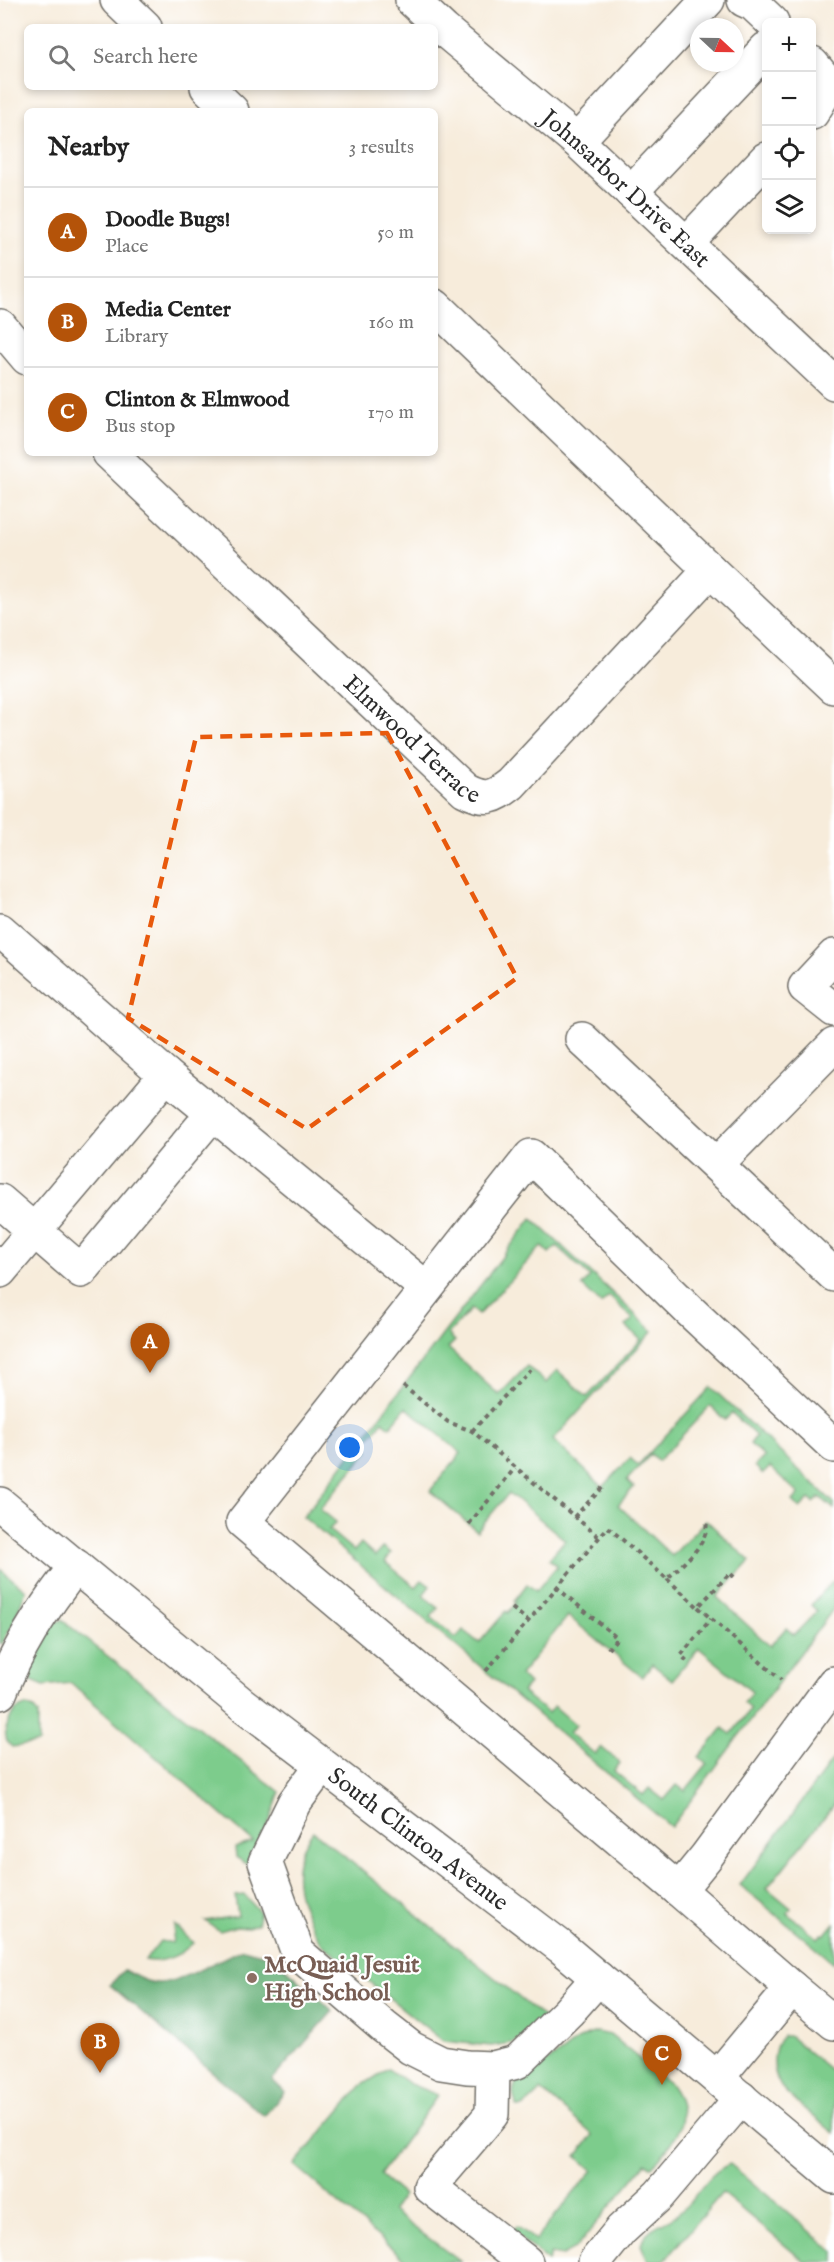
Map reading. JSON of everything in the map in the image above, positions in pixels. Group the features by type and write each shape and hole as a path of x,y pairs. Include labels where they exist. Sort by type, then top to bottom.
{"street":[{"path":"117,0 142,24"},
{"name":"Johnsarbor Drive East","path":"412,0 438,24"},
{"path":"577,141 708,0"},
{"path":"744,0 753,4 768,18"},
{"name":"Johnsarbor Drive East","path":"438,24 577,141 834,383"},
{"path":"631,192 762,53"},
{"path":"816,69 823,77 825,92 816,107"},
{"path":"210,90 229,108"},
{"path":"687,243 762,163"},
{"path":"438,309 834,687"},
{"path":"0,326 24,354"},
{"name":"Elmwood Terrace","path":"112,456 465,790 486,798 498,795 511,784 710,570"},
{"path":"0,930 166,1075 426,1288"},
{"path":"834,956 805,987 834,1010"},
{"path":"582,1039 834,1275"},
{"path":"717,1164 834,1045"},
{"path":"0,1271 166,1075"},
{"path":"0,1202 81,1271 213,1113"},
{"path":"834,1446 690,1311 531,1156 243,1522 834,2023"},
{"name":"South Clinton Avenue","path":"0,1504 202,1672 505,1903 598,1978 834,2177"},
{"path":"0,1693 10,1668 47,1602 75,1566"},
{"path":"679,1890 706,1857 834,1683"},
{"path":"322,1765 294,1803 265,1862 297,1953 411,2048 441,2062 467,2067 493,2068 517,2062 568,2012 598,1978"},
{"path":"595,2262 621,2230 659,2195 792,1988"},
{"path":"493,2068 492,2114 430,2187 526,2262"}],"path":[{"path":"472,1431 531,1369"},
{"path":"403,1386 448,1422 472,1431 599,1537"},
{"path":"469,1524 516,1468"},
{"path":"574,1517 603,1487"},
{"path":"667,1579 704,1540 706,1520"},
{"path":"486,1671 608,1527 781,1680"},
{"path":"698,1607 730,1573 734,1577"},
{"path":"556,1587 617,1638 608,1649"},
{"path":"512,1608 528,1622"},
{"path":"687,1660 681,1655 711,1619"}],"highlighted area":[{"path":"387,733 517,978 307,1129 128,1018 196,737"}],"green space":[{"path":"532,1218 653,1331 553,1440 603,1487 630,1458 638,1465 711,1387 834,1503 834,1509 820,1497 814,1503 809,1499 800,1508 793,1501 799,1494 770,1467 763,1474 755,1466 764,1457 750,1444 756,1436 732,1413 725,1420 710,1406 658,1461 651,1454 627,1480 634,1487 618,1505 672,1556 706,1520 750,1561 717,1597 770,1646 786,1628 794,1635 817,1611 811,1605 834,1580 834,1608 671,1827 303,1517","holes":["542,1246 549,1253 557,1246 590,1277 582,1286 601,1304 609,1296 633,1319 626,1326 641,1340 587,1397 557,1370 546,1383 527,1366 499,1395 448,1348 455,1341 448,1334 471,1309 478,1315","406,1407 461,1453 430,1491 477,1531 509,1493 565,1540 549,1559 557,1566 536,1591 527,1584 508,1613 506,1611 479,1643 463,1630 456,1638 431,1617 438,1608 423,1595 430,1586 422,1580 416,1587 385,1562 391,1553 383,1547 375,1556 361,1543 354,1551 329,1530 336,1522 320,1509 369,1450 363,1445 383,1421 390,1427","568,1616 642,1677 652,1664 672,1680 699,1648 752,1692 744,1703 751,1709 731,1734 723,1728 699,1757 707,1764 685,1791 677,1785 664,1800 649,1788 643,1795 614,1771 620,1763 601,1747 595,1754 569,1733 576,1725 554,1706 548,1713 522,1692 529,1684 520,1675"]},
{"path":"0,1569 26,1590 13,1624 2,1644 0,1643"},
{"path":"62,1620 280,1792 254,1865 248,1865 236,1857 235,1848 253,1842 71,1683 44,1686 32,1681 27,1663 51,1624"},
{"path":"25,1706 32,1707 38,1714 38,1743 12,1747 6,1739 6,1729 16,1710"},
{"path":"834,1758 834,1805 767,1888 791,1908 787,1913 818,1938 824,1935 834,1923 834,1963 740,1885"},
{"path":"313,1831 553,2025 512,2043 491,2046 443,2041 322,1944 301,1902 298,1888 299,1859"},
{"path":"244,1895 260,1912 257,1924 220,1931 205,1921 238,1916 235,1896"},
{"path":"175,1925 193,1943 171,1958 159,1961 145,1960 160,1941 172,1943"},
{"path":"243,1949 273,1957 333,2011 272,2080 285,2092 264,2116 110,1985 124,1970 150,1982 168,1982"},
{"path":"597,2032 610,2035 672,2086 679,2098 682,2120 674,2139 652,2167 646,2163 575,2249 562,2256 550,2254 548,2261 512,2232 517,2226 535,2240 593,2170 576,2156 593,2135 541,2090 523,2107 518,2107 514,2089 522,2076 529,2071 578,2040"},
{"path":"783,2036 789,2036 834,2073 834,2133 796,2102 780,2085 775,2073 774,2060 776,2047"},
{"path":"388,2069 410,2084 438,2095 380,2175 403,2195 392,2211 461,2262 408,2262 294,2165 361,2086"},
{"path":"730,2164 834,2251 834,2262 805,2262 722,2193 664,2261 648,2261 641,2245 647,2233 679,2213 708,2179"}],"place":[{"name":"Doodle Bugs!","path":"150,1373"},
{"name":"McQuaid Jesuit High School","path":"252,1978"},
{"name":"Media Center","path":"100,2073"},
{"name":"Clinton & Elmwood","path":"662,2085"}]}
